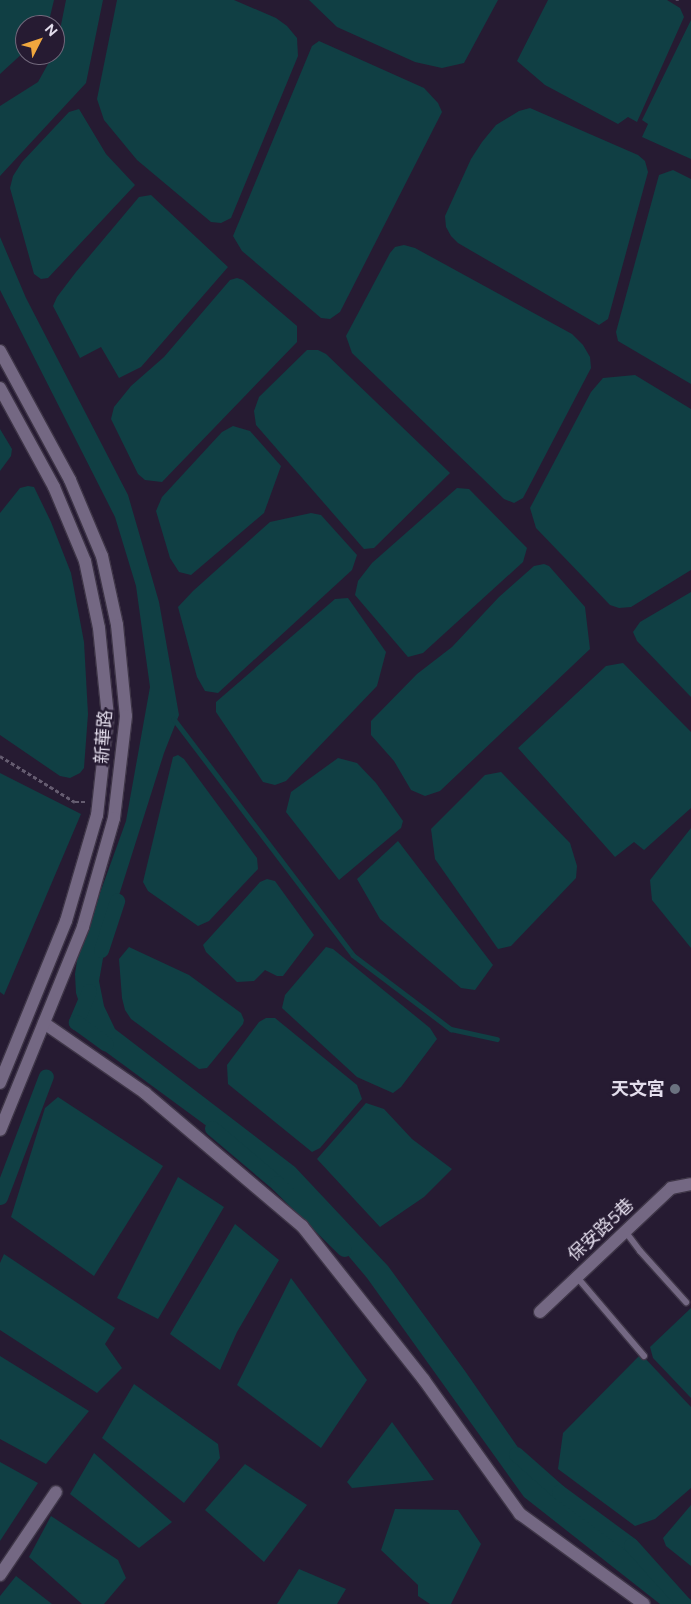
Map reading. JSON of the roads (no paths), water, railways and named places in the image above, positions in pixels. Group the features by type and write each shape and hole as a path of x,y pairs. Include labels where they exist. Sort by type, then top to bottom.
{"street":[{"name":"新華路","path":"0,351 70,480 102,556 116,625 126,716 114,818 83,927 0,1130"},
{"name":"新華路","path":"0,388 54,487 85,562 99,628 108,716 97,815 66,921 0,1083"},
{"path":"44,1023 145,1093 302,1226 424,1380 520,1514 644,1604"},
{"name":"保安路5巷","path":"540,1312 671,1188 691,1184"},
{"path":"0,1575 56,1492"}],"lane":[{"path":"625,1231 640,1251 686,1302"},
{"path":"576,1276 644,1356"}],"waterway":[{"path":"174,719 353,955 451,1029 497,1039"},
{"path":"101,950 117,901"},
{"path":"89,991 76,1022 106,1044"},
{"path":"0,1197 46,1076"},
{"path":"212,1128 277,1183 344,1249"},
{"path":"516,1454 559,1492 631,1545 684,1604"}],"place":[{"name":"天文宮","path":"675,1089"}]}
